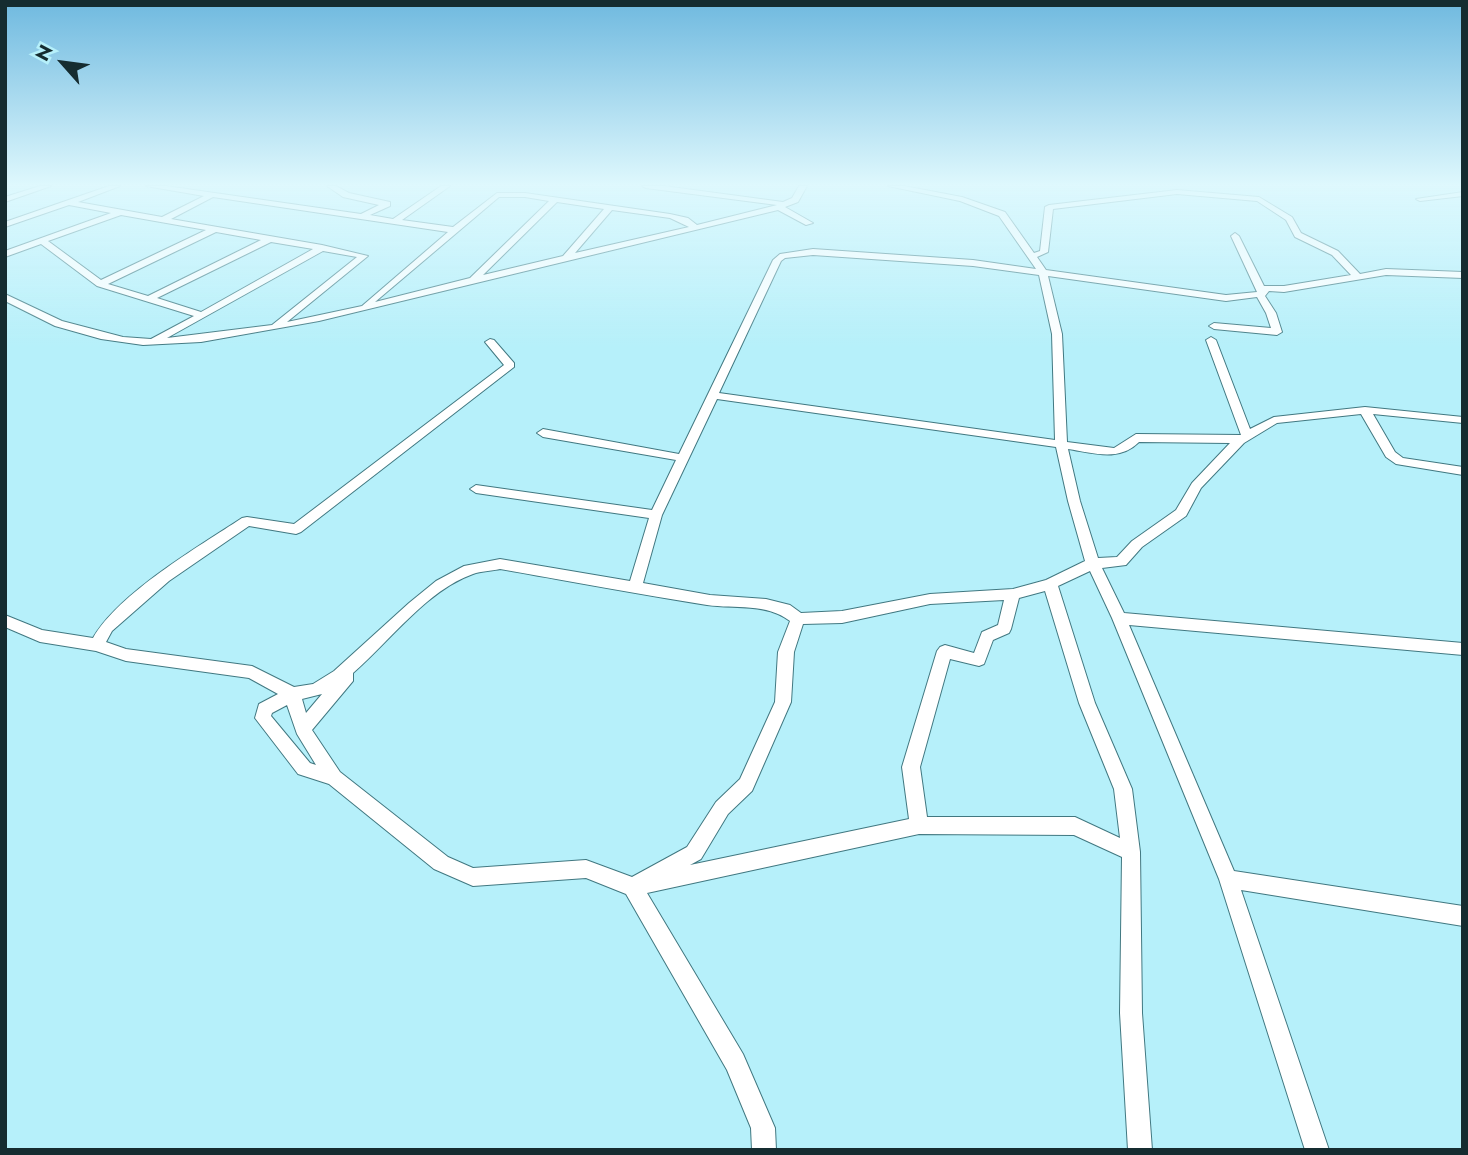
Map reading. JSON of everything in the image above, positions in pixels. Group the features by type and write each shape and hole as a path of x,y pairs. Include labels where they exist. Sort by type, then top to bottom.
{"street":[{"path":"5,254 45,240"},
{"path":"100,284 193,240"},
{"path":"147,300 268,240"},
{"path":"273,328 365,258 275,240"},
{"path":"362,309 442,240"},
{"path":"473,280 514,240"},
{"path":"567,257 582,240"},
{"path":"5,297 28,314 49,322 128,340 152,342 273,328 644,240"},
{"path":"1021,240 1043,272 1057,334 1061,443 1074,501 1093,563 1119,618 1228,879 1317,1150"},
{"path":"1032,256 1044,252 1045,240"},
{"path":"1214,326 1277,332 1271,313 1237,240"},
{"path":"1308,240 1335,253 1356,275"},
{"path":"42,241 100,284 202,314"},
{"path":"152,342 322,248"},
{"path":"635,588 656,515 777,260 783,256 822,253 973,263 1201,296 1261,295"},
{"path":"1261,295 1266,288 1284,289 1356,275 1397,272 1463,275"},
{"path":"1211,340 1243,438"},
{"path":"96,645 107,627 164,577 247,521 296,529 425,432 510,366 491,342"},
{"path":"711,396 1115,452 1128,447 1136,438 1243,438"},
{"path":"1365,410 1390,454 1400,461 1463,471"},
{"path":"334,778 304,769 263,718 264,709 292,694 319,689 363,655 438,586 478,567 500,564 710,600 766,604 785,609 798,619 853,616 930,599 1013,594 1050,583 1093,563 1121,562 1137,544 1181,513 1193,489 1243,438 1274,419 1365,410 1463,420"},
{"path":"543,433 683,458"},
{"path":"476,489 656,515"},
{"path":"1050,583 1087,703 1123,789 1131,852 1131,1013 1140,1150"},
{"path":"919,825 911,767 945,651 979,660 987,636 1004,629 1013,594"},
{"path":"1119,618 1216,628 1363,637 1463,649"},
{"path":"633,887 694,853 722,808 746,785 783,702 786,652 798,619"},
{"path":"5,621 40,636 96,645 126,655 252,672 292,694 303,729 334,778 456,872 473,877 586,869 633,887 919,825 1075,826 1131,852"},
{"path":"303,729 363,655"},
{"path":"1228,879 1463,916"},
{"path":"633,887 735,1062 763,1128 764,1150"}]}
